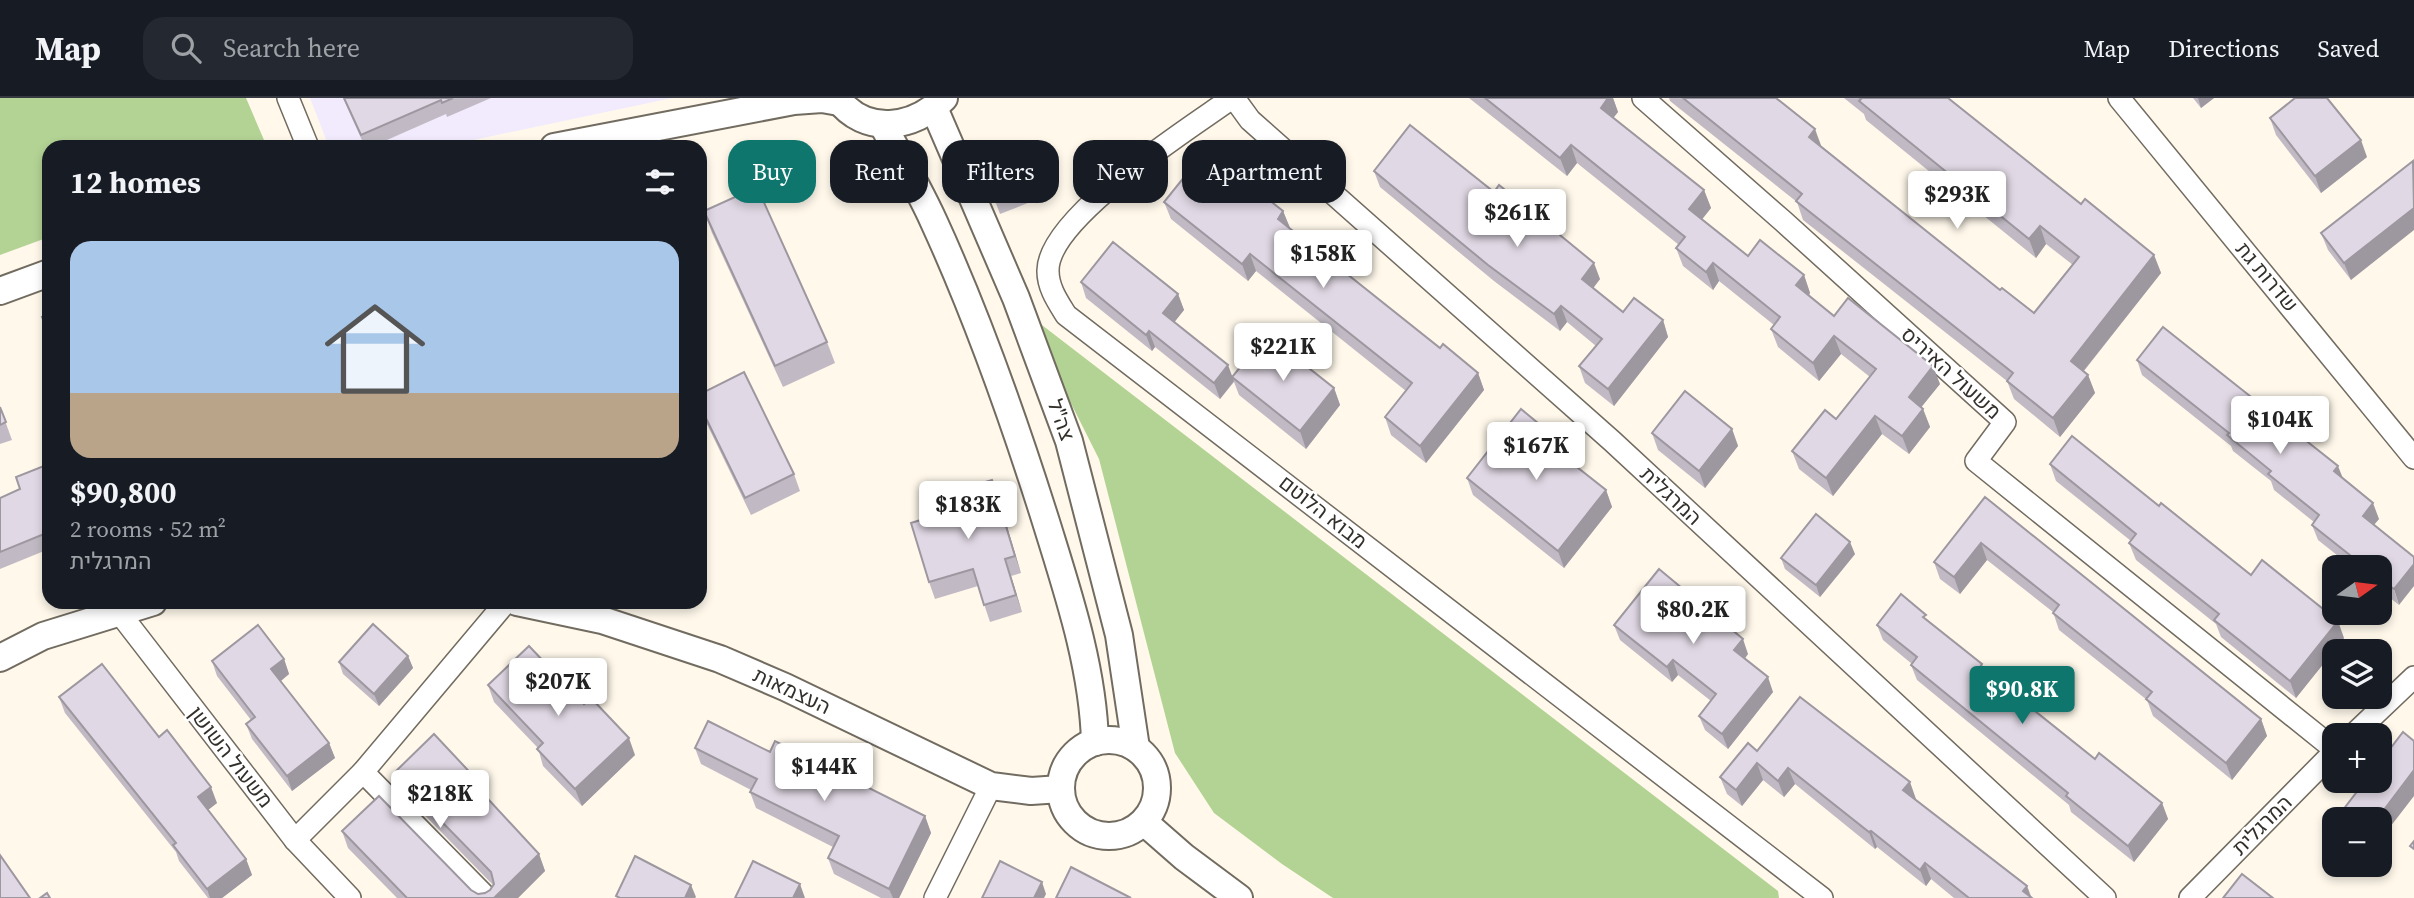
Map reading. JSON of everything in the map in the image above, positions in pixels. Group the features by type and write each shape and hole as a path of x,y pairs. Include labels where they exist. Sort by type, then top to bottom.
{"street":[{"path":"288,98 305,140"},
{"name":"מבוא הלוטם","path":"1233,98 1089,204 1069,226 1048,269 1052,293 1066,316 1822,898"},
{"name":"המרגלית","path":"1233,98 1250,120 1612,441 2105,898"},
{"name":"משעול האיריס","path":"1643,98 2005,422 1976,461 2322,741"},
{"name":"שדרות גת","path":"2119,98 2414,458"},
{"path":"588,140 771,102 838,100 852,113 882,124 901,124 919,118 939,103"},
{"name":"צה\"ל","path":"939,103 1069,440 1119,635 1136,748"},
{"path":"882,124 934,221 1026,456 1089,676 1094,703 1095,741"},
{"path":"0,291 42,276"},
{"path":"0,658 43,636 126,609"},
{"path":"295,840 363,772 500,609"},
{"name":"העצמאות","path":"550,609 602,620 720,659 785,687 991,786 1031,791 1060,789"},
{"name":"משעול השושן","path":"118,611 295,840 350,898"},
{"path":"2366,723 2414,677"},
{"path":"1095,741 1123,742 1136,748 1154,769 1157,783 1153,810 1144,822 1135,830 1110,837 1086,831 1075,824 1068,814 1060,789 1062,776 1074,755 1095,741"},
{"name":"המרגלית","path":"2189,898 2322,763"},
{"path":"363,772 487,898"},
{"path":"935,898 991,786"},
{"path":"1144,822 1184,857 1239,898"}],"shaded area":[{"path":"310,98 672,98 473,140 326,140"}],"green space":[{"path":"0,98 246,98 264,140 42,140 42,240 0,255"},
{"path":"1025,312 1778,891 1779,898 1333,898 1214,813 1175,753 1099,459"}],"building":[{"path":"344,98 453,98 442,103 441,100 361,135"},
{"path":"1485,98 1608,98 1601,108 1704,190 1689,209 1748,256 1760,240 1804,275 1796,285 1834,316 1848,298 1933,366 1909,397 1923,409 1902,436 1875,416 1826,478 1792,451 1825,410 1836,419 1876,369 1834,336 1813,363 1771,329 1780,317 1713,263 1706,272 1676,248 1685,237 1571,145 1560,158"},
{"path":"1683,98 1776,98 1815,129 1809,137 2000,290 2002,288 2034,313 2079,257 2040,226 2029,239 1859,101 1860,98 1948,98 2081,204 2085,199 2154,255 2071,361 2088,375 2053,418 2007,381 2013,373 1796,201 1802,194"},
{"path":"2295,98 2327,98 2361,140 2315,176 2270,118"},
{"path":"1410,125 1494,192 1499,185 1594,263 1582,279 1623,312 1634,298 1663,320 1608,389 1579,366 1602,339 1561,306 1554,314 1488,265 1374,171"},
{"path":"2413,161 2414,208 2344,263 2321,233"},
{"path":"1182,180 1182,203 1273,203 1283,211 1278,219 1440,348 1443,344 1478,373 1420,446 1385,417 1412,383 1250,254 1242,264 1165,203 1168,203 1168,197"},
{"path":"728,200 728,203 764,203 827,342 775,366 707,218 707,210"},
{"path":"1113,242 1178,294 1163,313 1228,365 1214,383 1149,331 1146,335 1081,282"},
{"path":"2163,327 2338,466 2334,471 2373,503 2363,516 2414,557 2414,564 2394,589 2392,555 2350,555 2312,525 2319,515 2268,474 2271,471 2227,435 2229,433 2137,360"},
{"path":"1267,335 1334,388 1300,431 1232,377"},
{"path":"744,372 794,474 745,498 707,420 707,390"},
{"path":"1685,391 1732,429 1699,471 1652,433"},
{"path":"0,407 6,422 0,425"},
{"path":"1521,409 1550,433 1544,441 1606,490 1558,551 1467,478"},
{"path":"2072,436 2251,575 2262,560 2322,608 2322,625 2335,625 2290,681 2214,620 2219,614 2129,543 2136,534 2050,464"},
{"path":"42,467 42,535 0,552 0,498 20,489 16,477"},
{"path":"992,480 1015,556 1005,559 1016,595 984,605 973,569 929,582 911,523 940,514 935,497"},
{"path":"1985,497 2261,719 2226,763 2146,699 2152,692 2053,613 2059,605 1981,543 1954,577 1934,562"},
{"path":"1816,514 1850,542 1816,585 1781,558"},
{"path":"1659,569 1743,639 1734,650 1768,677 1722,734 1699,716 1716,694 1673,660 1667,667 1614,625"},
{"path":"1901,594 1926,615 1923,617 1982,664 1980,667 2095,759 2099,753 2162,803 2128,846 2066,796 2068,793 1911,665 1917,657 1877,625"},
{"path":"373,624 408,656 374,694 339,662"},
{"path":"258,625 284,659 271,669 329,743 287,776 246,724 255,717 212,661"},
{"path":"529,646 584,704 591,698 629,738 575,789 537,749 543,743 488,685"},
{"path":"102,664 159,737 167,730 211,787 198,797 246,859 207,889 173,845 176,843 59,697"},
{"path":"1800,697 1910,782 1903,790 2027,886 2023,891 2032,898 1969,898 1925,863 1920,870 1788,768 1778,781 1757,763 1736,790 1720,777 1748,743 1757,751"},
{"path":"708,721 770,752 775,741 925,816 889,889 828,858 839,836 750,792 757,779 695,748"},
{"path":"2403,732 2414,741 2414,770 2386,807 2345,807 2356,793 2392,793 2392,746"},
{"path":"434,734 479,782 475,785 539,854 494,898 407,898 342,831 379,796 471,890 478,894 490,890 494,884 491,872 394,773"},
{"path":"0,855 30,898 0,898"},
{"path":"635,856 691,885 685,898 616,896"},
{"path":"753,861 800,884 793,898 735,898"},
{"path":"1000,861 1042,882 1034,898 982,898"},
{"path":"1071,867 1131,898 1056,898"},
{"path":"2242,874 2273,898 2223,898"}]}
